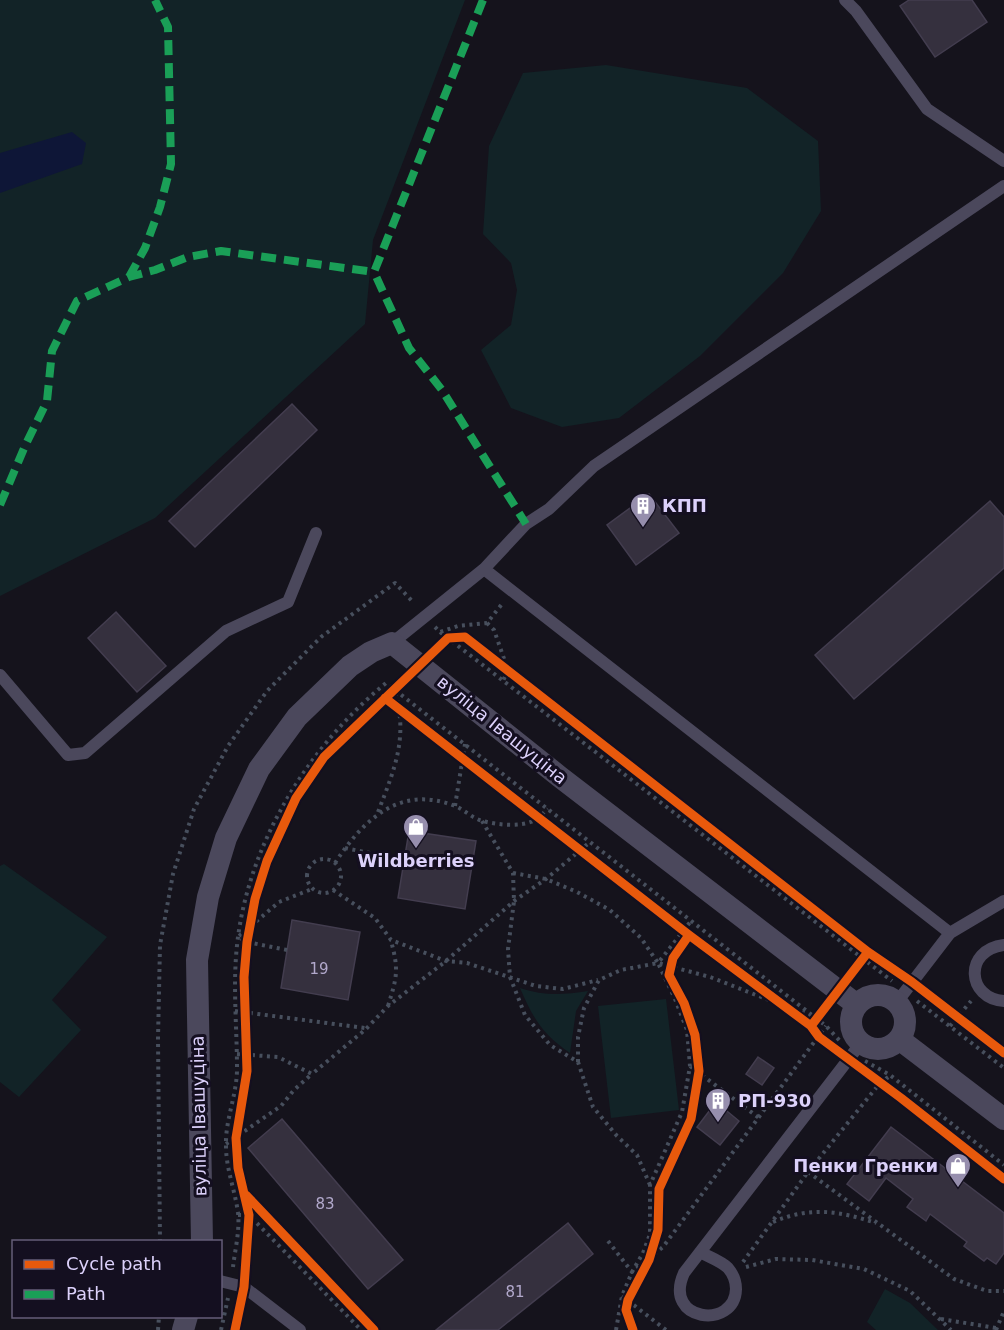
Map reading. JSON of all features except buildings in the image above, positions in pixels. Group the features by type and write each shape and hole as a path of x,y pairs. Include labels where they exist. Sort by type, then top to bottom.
{"street":[{"name":"вуліца Івашуціна","path":"202,1240 197,960 208,897 226,838 259,770 297,717 350,666 371,652 392,644 560,777 857,1005"},
{"path":"905,992 902,1009 905,1019 904,1030 899,1039 891,1046 881,1049 870,1048 854,1052 854,1035 851,1025 852,1015 857,1005 865,998 875,995 885,996 905,992"},
{"path":"899,1039 1004,1119"}],"lane":[{"path":"845,0 856,11 927,110 1004,161"},
{"path":"392,644 483,569 525,524 549,509 594,466 1004,186"},
{"path":"0,675 68,755 85,753 226,631 288,602 316,533"},
{"path":"483,569 950,933"},
{"path":"905,992 950,933 1004,901"},
{"path":"1004,945 986,950 975,966 978,986 992,999 1004,1001"},
{"path":"700,1252 728,1268 736,1286 736,1296 732,1305 716,1317 706,1318 696,1315 682,1302 679,1292 684,1273 700,1252 854,1052"},
{"path":"226,1282 244,1287 300,1330"}],"path":[{"path":"160,1240 158,1040 160,945 173,874 194,809 228,746 267,691 321,637 395,583 444,635 866,955"},
{"path":"409,716 385,698 420,665 444,635 458,626 488,623 512,592"},
{"path":"488,623 494,630 508,670 503,681"},
{"path":"444,635 465,637"},
{"path":"491,657 518,677"},
{"path":"221,1330 226,1282 238,1215 228,1170 226,1144 241,1053 240,1011 244,977 242,940 249,885 289,792 316,753 386,683 691,921 813,1022 826,1043 854,1052 891,1076 1004,1165"},
{"path":"378,812 398,756 400,710"},
{"path":"242,940 249,927 267,861 296,798 324,757 339,742"},
{"path":"455,806 465,744"},
{"path":"454,751 471,765"},
{"path":"665,793 866,955 905,992 1004,1068"},
{"path":"335,863 360,828 378,812 406,801 428,799 455,806 482,821 510,824 531,822 548,809"},
{"path":"530,811 547,824"},
{"path":"482,821 513,873 514,901 508,949 510,977 525,1015 550,1046 578,1062"},
{"path":"237,1148 281,1106 294,1090 366,1029 388,1006 446,961 514,901 546,879 590,842"},
{"path":"571,843 588,857"},
{"path":"345,848 404,860"},
{"path":"321,859 328,859 335,863 340,870 339,885 326,893 312,889 307,882 308,867 321,859"},
{"path":"513,873 546,879 577,892 610,910 641,938 658,963 687,1030 690,1066 682,1112 654,1187 650,1234 643,1254 632,1272 616,1330"},
{"path":"249,927 279,902 312,889"},
{"path":"333,890 375,918 391,940 397,977 388,1006"},
{"path":"658,963 691,921"},
{"path":"675,925 689,935 673,958 669,975 684,1003 695,1035 699,1071 696,1091"},
{"path":"242,940 287,950"},
{"path":"391,940 446,961 467,963 536,986 563,989 599,980 621,970 658,963 710,978 782,1005"},
{"path":"813,1022 866,955"},
{"path":"599,980 584,1008 578,1037 578,1062 593,1107 617,1136 637,1155 654,1187 658,1230 649,1260 625,1298 629,1318"},
{"path":"754,984 782,1005 813,1022 826,1026 854,1052 876,1080"},
{"path":"950,1026 972,1000"},
{"path":"949,1010 968,1025"},
{"path":"240,1011 366,1029"},
{"path":"632,1272 663,1247 759,1118 826,1043 826,1026"},
{"path":"241,1053 278,1057 312,1074"},
{"path":"240,1116 247,1071 241,1053"},
{"path":"690,1066 759,1118"},
{"path":"891,1076 876,1080 738,1269 776,1259 813,1260 864,1269 910,1292 951,1330"},
{"path":"238,1127 238,1168 249,1215 248,1236"},
{"path":"226,1144 237,1148"},
{"path":"808,1172 954,1279 987,1291 1004,1291"},
{"path":"654,1187 664,1179"},
{"path":"771,1222 791,1215 817,1211 846,1213 880,1224"},
{"path":"238,1215 249,1215 361,1330"},
{"path":"608,1241 632,1272"},
{"path":"309,1262 374,1330"},
{"path":"625,1298 666,1330"},
{"path":"941,1319 996,1329 1004,1311"}],"shaded area":[{"path":"0,0 465,0 373,240 365,324 155,518 0,596"},
{"path":"606,65 747,88 818,141 821,211 783,273 700,356 619,418 562,427 511,408 481,350 511,325 517,290 511,263 483,234 489,146 523,73"},
{"path":"4,864 107,937 52,1000 81,1030 19,1097 0,1082 0,866"},
{"path":"520,988 554,994 588,991 576,1011 570,1053 539,1025"},
{"path":"666,999 679,1110 611,1118 598,1006"},
{"path":"885,1289 910,1303 938,1330 876,1330 867,1322"}],"water":[{"path":"72,132 86,143 82,164 0,193 0,153"}],"marked path":[{"path":"129,277 145,248 160,207 171,164 168,27 155,0"},
{"path":"483,0 374,272 409,348 442,390 526,524"},
{"path":"0,505 47,401 52,351 77,301 129,277 188,257 221,251 374,272"}],"cycle path":[{"path":"235,1330 244,1287 249,1215 238,1168 236,1138 247,1071 244,977 247,942 255,899 267,861 296,798 324,757 448,638 465,637 868,952 912,982 1004,1053"},
{"path":"385,698 689,935 811,1026 819,1037 1004,1179"},
{"path":"633,1330 626,1310 628,1300 649,1260 658,1230 659,1189 691,1119 699,1071 695,1035 684,1003 669,975 673,958 689,935"},
{"path":"811,1026 868,952"},
{"path":"246,1195 374,1330"}],"place":[{"name":"КПП","path":"643,529"},
{"name":"Wildberries","path":"416,850"},
{"name":"РП-930","path":"718,1124"},
{"name":"Пенки Гренки","path":"958,1189"}]}
